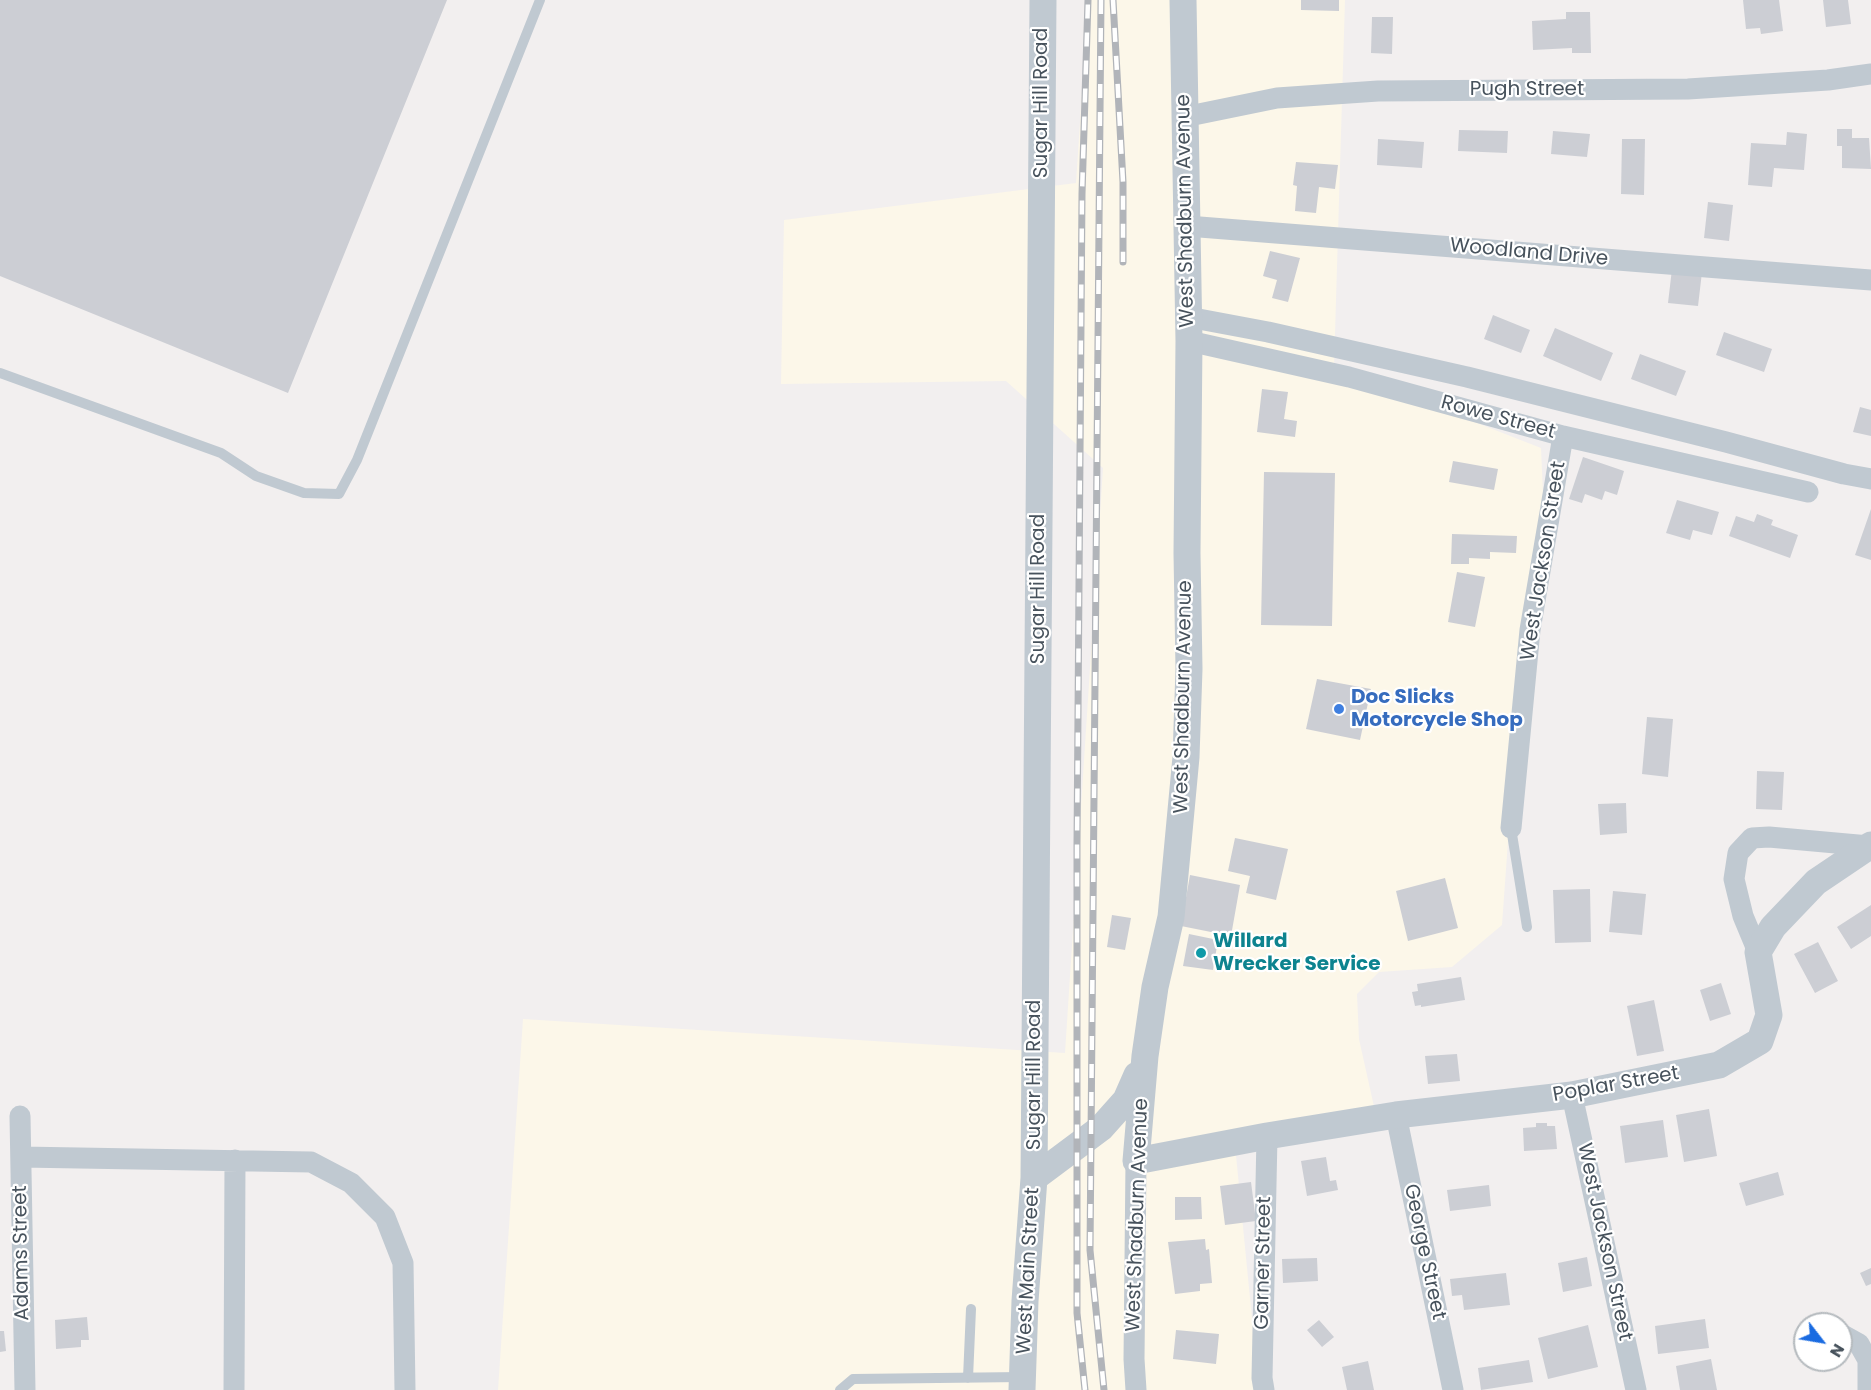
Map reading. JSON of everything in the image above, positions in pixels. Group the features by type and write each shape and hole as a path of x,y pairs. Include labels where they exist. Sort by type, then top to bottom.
{"street":[{"name":"Sugar Hill Road","path":"1034,1178 1043,0"},
{"name":"West Shadburn Avenue","path":"1136,1390 1134,1359 1136,1161 1145,1056 1155,987 1171,917 1186,757 1189,669 1188,329 1183,0"},
{"name":"Pugh Street","path":"1184,117 1277,98 1378,91 1688,89 1828,80 1871,74"},
{"name":"Woodland Drive","path":"1187,226 1871,280"},
{"name":"Rowe Street","path":"1188,329 1348,377 1563,436 1808,492"},
{"path":"1188,329 1268,332 1467,377 1871,479"},
{"name":"West Jackson Street","path":"1511,828 1530,630 1563,436"},
{"name":"Poplar Street","path":"1136,1161 1396,1115 1572,1095 1719,1065 1760,1041 1769,1016 1758,952 1743,916 1734,879 1738,853 1752,838 1769,837 1870,845"},
{"path":"1758,952 1773,927 1816,882 1870,845"},
{"name":"West Main Street","path":"1022,1383 1034,1178 1101,1128 1126,1100 1145,1056"},
{"name":"West Jackson Street","path":"1572,1095 1636,1390"},
{"name":"George Street","path":"1396,1115 1453,1390"},
{"name":"Adams Street","path":"20,1116 25,1390"},
{"name":"Garner Street","path":"1264,1390 1262,1378 1267,1136"},
{"path":"21,1157 311,1162 351,1183 385,1217 403,1263 405,1390"},
{"path":"234,1390 235,1160"},
{"path":"1853,1341 1859,1344 1868,1360 1868,1390"}],"lane":[{"path":"0,373 221,453 256,476 304,493 339,494 357,460 540,0"},
{"path":"1511,828 1527,927"},
{"path":"968,1378 971,1309"},
{"path":"840,1390 853,1379 968,1378 1022,1383"}],"shaded area":[{"path":"1088,0 1345,0 1334,367 1541,448 1543,493 1521,660 1502,925 1452,967 1379,972 1357,994 1359,1039 1375,1111 1235,1145 1259,1390 498,1390 523,1019 1065,1053 1103,468 1006,381 781,384 784,220 1076,183"}],"building":[{"path":"0,0 447,0 288,393 0,276"},
{"path":"1301,0 1339,0 1339,11 1301,10"},
{"path":"1743,0 1779,0 1783,31 1761,34 1760,28 1746,29"},
{"path":"1823,0 1848,0 1851,24 1826,27"},
{"path":"1566,12 1590,12 1591,53 1572,53 1572,48 1533,50 1532,21 1566,19"},
{"path":"1372,17 1393,17 1392,54 1371,53"},
{"path":"1837,129 1852,129 1852,138 1869,138 1871,169 1842,168 1842,146 1837,146"},
{"path":"1459,130 1508,131 1507,153 1458,151"},
{"path":"1553,131 1590,134 1587,157 1551,154"},
{"path":"1787,132 1807,134 1804,170 1774,168 1772,187 1748,185 1751,143 1786,145"},
{"path":"1378,139 1424,142 1422,168 1377,165"},
{"path":"1622,139 1645,139 1644,195 1621,194"},
{"path":"1296,162 1338,165 1335,189 1319,187 1316,213 1295,211 1297,186 1293,185"},
{"path":"1708,202 1733,205 1729,241 1704,238"},
{"path":"1270,251 1300,258 1288,302 1272,298 1277,280 1263,276"},
{"path":"1672,269 1702,272 1698,306 1668,303"},
{"path":"1493,315 1530,330 1521,353 1484,339"},
{"path":"1555,328 1613,353 1601,381 1543,356"},
{"path":"1724,332 1772,349 1764,372 1716,355"},
{"path":"1640,354 1686,371 1676,396 1631,379"},
{"path":"1262,389 1288,392 1284,419 1297,421 1295,437 1257,432"},
{"path":"1860,407 1871,410 1871,436 1853,432"},
{"path":"1583,457 1624,471 1617,495 1605,491 1602,500 1585,494 1582,503 1569,499"},
{"path":"1453,461 1498,469 1494,490 1449,482"},
{"path":"1264,472 1335,473 1332,626 1261,625"},
{"path":"1677,500 1719,512 1712,535 1693,530 1690,540 1666,533"},
{"path":"1871,509 1871,560 1855,555"},
{"path":"1757,514 1773,520 1771,525 1798,535 1790,558 1729,536 1736,516 1754,522"},
{"path":"1452,534 1517,536 1516,553 1490,552 1490,559 1469,558 1469,564 1451,564"},
{"path":"1457,572 1485,577 1475,627 1448,622"},
{"name":"Doc Slicks Motorcycle Shop","path":"1317,679 1371,689 1360,740 1306,729"},
{"path":"1647,717 1673,719 1668,777 1642,774"},
{"path":"1757,771 1784,772 1782,810 1756,809"},
{"path":"1626,803 1627,833 1600,835 1598,804"},
{"path":"1235,838 1288,849 1276,900 1246,893 1250,876 1228,871"},
{"path":"1190,875 1240,885 1231,936 1181,926"},
{"path":"1445,878 1458,928 1408,941 1396,891"},
{"path":"1590,889 1591,942 1555,943 1553,890"},
{"path":"1613,891 1646,894 1642,935 1609,932"},
{"path":"1871,905 1871,936 1851,949 1837,927"},
{"path":"1112,915 1131,918 1125,950 1107,947"},
{"name":"Willard Wrecker Service","path":"1189,934 1218,940 1213,970 1183,966"},
{"path":"1818,942 1838,981 1815,993 1794,954"},
{"path":"1461,977 1465,1000 1415,1006 1412,992 1418,991 1417,984"},
{"path":"1721,983 1731,1014 1710,1021 1700,990"},
{"path":"1654,1000 1664,1051 1637,1056 1627,1006"},
{"path":"1457,1054 1460,1081 1428,1084 1425,1056"},
{"path":"1709,1109 1717,1156 1684,1162 1676,1115"},
{"path":"1663,1120 1668,1157 1625,1163 1620,1126"},
{"path":"1536,1123 1555,1126 1557,1149 1524,1151 1523,1128 1536,1127"},
{"path":"1326,1157 1330,1181 1336,1180 1338,1190 1307,1196 1301,1161"},
{"path":"1778,1172 1784,1195 1746,1206 1739,1183"},
{"path":"1251,1182 1256,1221 1225,1225 1220,1186"},
{"path":"1489,1185 1491,1206 1450,1211 1447,1190"},
{"path":"1175,1197 1201,1197 1202,1219 1175,1220"},
{"path":"1205,1239 1206,1250 1209,1249 1212,1283 1200,1284 1200,1291 1175,1294 1168,1242"},
{"path":"1587,1257 1592,1286 1563,1292 1558,1263"},
{"path":"1317,1258 1318,1281 1283,1283 1282,1259"},
{"path":"1871,1268 1871,1284 1866,1286 1860,1273"},
{"path":"1506,1273 1510,1305 1464,1310 1462,1295 1452,1296 1450,1279"},
{"path":"87,1317 89,1340 81,1340 81,1347 56,1349 55,1320"},
{"path":"1705,1319 1709,1348 1658,1354 1655,1326"},
{"path":"1319,1320 1334,1337 1322,1347 1307,1330"},
{"path":"1588,1325 1598,1367 1548,1379 1538,1338"},
{"path":"1176,1330 1219,1334 1216,1364 1173,1359"},
{"path":"0,1331 4,1331 6,1351 0,1352"},
{"path":"1711,1359 1717,1390 1680,1390 1676,1366"},
{"path":"1529,1360 1533,1382 1481,1390 1478,1368"},
{"path":"1368,1361 1374,1390 1347,1390 1342,1367"}],"railway":[{"path":"1085,1390 1077,1313 1077,844 1082,194 1088,0"},
{"path":"1101,0 1090,1250 1104,1390"},
{"path":"1113,0 1123,182 1123,262"}],"place":[{"name":"Doc Slicks Motorcycle Shop","path":"1339,709"},
{"name":"Willard Wrecker Service","path":"1201,953"}]}
